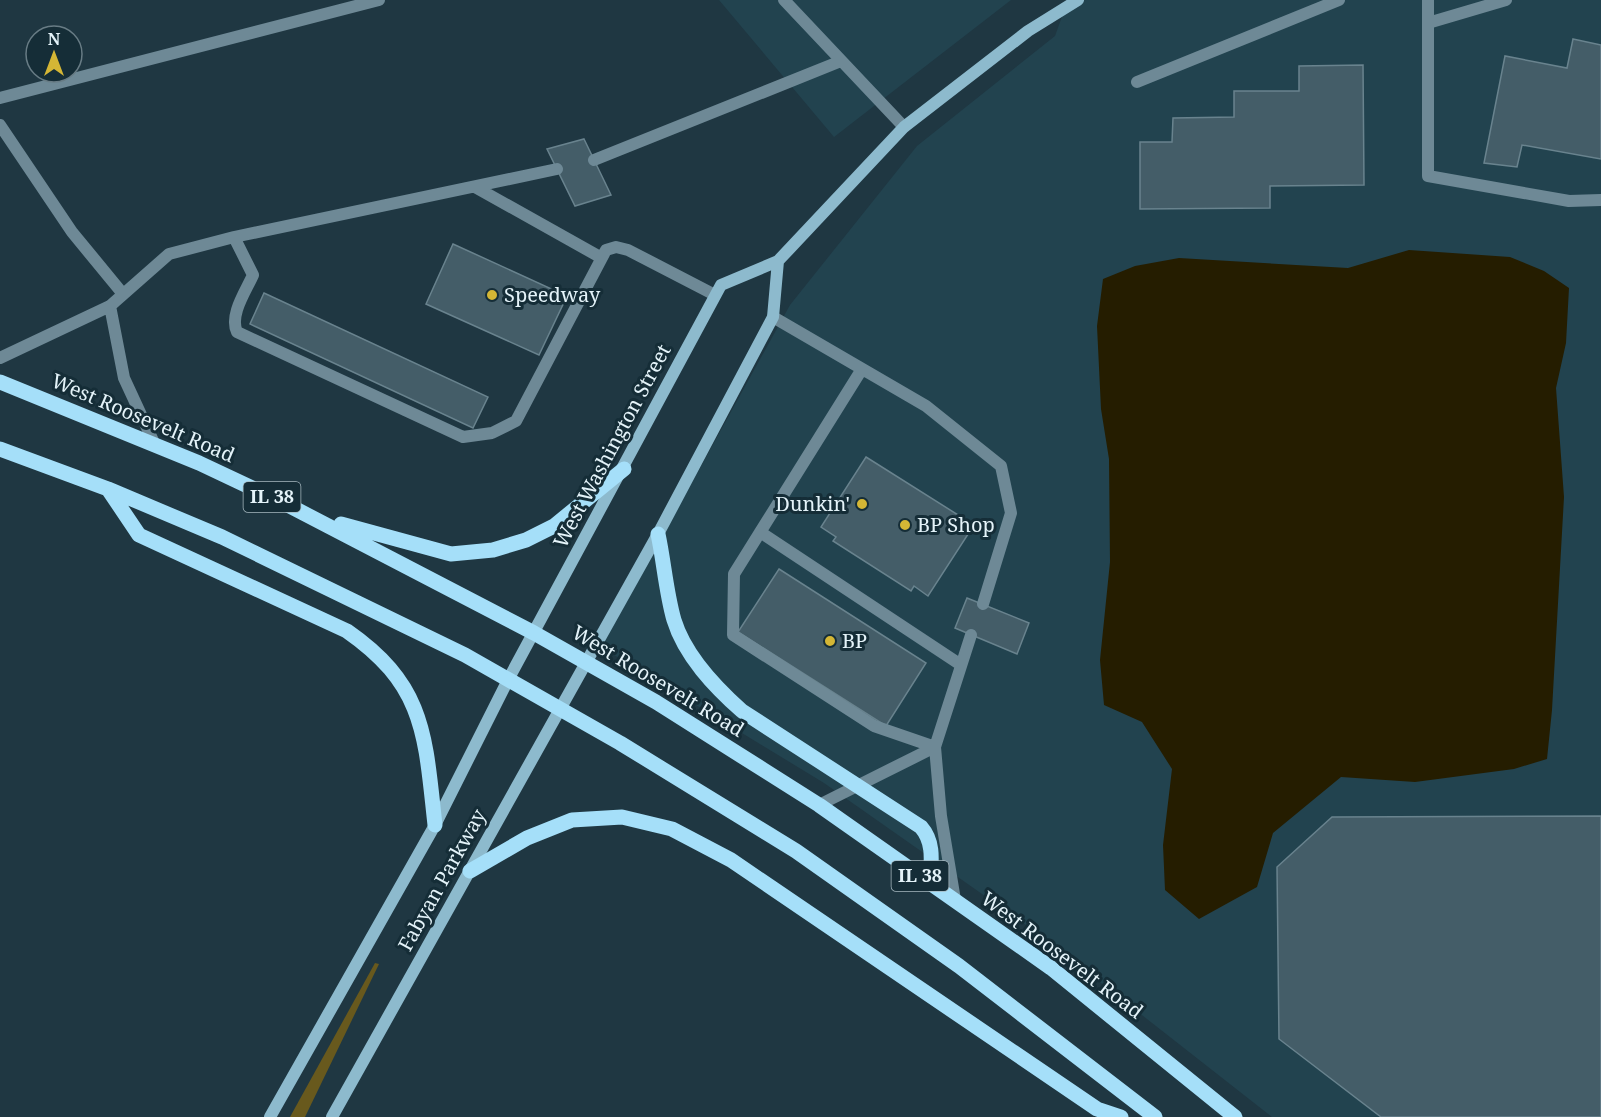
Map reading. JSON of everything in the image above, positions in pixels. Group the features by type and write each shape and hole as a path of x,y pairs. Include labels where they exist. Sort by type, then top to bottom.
{"main road":[{"name":"West Washington Street","path":"508,680 624,469 721,285 778,261 904,127 1028,31 1078,0"},
{"path":"586,661 658,534 773,317 778,261"},
{"name":"West Roosevelt Road","path":"0,382 155,445 309,516 586,661 705,732 819,806 955,900 1051,968 1235,1117"},
{"name":"IL 38","path":"0,449 108,489 222,537 465,655 620,743 796,851 958,966 1155,1117"},
{"path":"309,516 451,554 493,550 525,540 554,526 624,469"},
{"path":"108,489 139,535 347,631 373,649 393,671 413,701 422,723 435,825"},
{"path":"658,534 675,621 692,655 717,689 742,711 921,827 928,836 931,848 930,883"},
{"name":"Fabyan Parkway","path":"332,1117 586,661"},
{"name":"Fabyan Parkway","path":"270,1117 435,825 508,680"},
{"path":"470,871 527,838 572,820 621,817 672,829 731,860 1097,1109 1121,1117"}],"lane":[{"path":"0,98 379,0"},
{"path":"784,0 904,127"},
{"path":"1137,82 1339,0"},
{"path":"1428,0 1428,176 1569,201 1601,200"},
{"path":"1428,23 1506,0"},
{"path":"594,160 842,61"},
{"path":"0,125 72,232 123,294"},
{"path":"0,358 110,306 169,254 234,237 557,169"},
{"path":"475,187 600,257"},
{"path":"234,237 253,275 235,317 234,326 237,332 463,437 492,433 516,421 600,257 606,250 616,247 628,250 715,295"},
{"path":"110,306 124,378 155,445"},
{"path":"773,317 926,406 1001,466 1011,513 983,604"},
{"path":"862,369 734,574 733,635 874,726 935,747"},
{"path":"760,532 961,665"},
{"path":"955,900 941,816 935,747 971,634"},
{"path":"819,806 935,747"}],"shaded area":[{"path":"719,0 1011,0 834,137"},
{"path":"1068,0 1601,0 1601,1117 1272,1117 1036,932 824,783 601,647 790,305 917,146 1055,36"},
{"path":"1409,250 1510,257 1544,271 1569,288 1566,343 1556,388 1564,497 1552,710 1547,759 1514,769 1415,782 1341,777 1273,833 1257,887 1199,919 1165,890 1163,845 1172,769 1142,722 1104,705 1100,660 1110,562 1109,459 1101,409 1097,326 1103,279 1135,266 1179,258 1348,268"},
{"path":"375,963 379,964 305,1117 290,1117"}],"building":[{"path":"1573,39 1601,45 1601,159 1522,145 1517,167 1484,163 1505,56 1567,68"},
{"path":"1363,65 1364,185 1270,186 1270,208 1140,209 1140,142 1172,142 1173,118 1234,117 1234,91 1299,91 1299,66"},
{"path":"584,139 611,195 575,206 547,149"},
{"path":"453,244 567,296 539,355 426,304"},
{"path":"264,293 488,397 473,428 250,324"},
{"path":"866,457 974,525 928,596 914,586 911,591 833,541 836,537 821,527"},
{"path":"779,569 926,663 886,726 738,632"},
{"path":"967,598 1029,623 1017,654 955,628"},
{"path":"1601,816 1601,1117 1381,1117 1279,1039 1277,867 1332,817"}],"place":[{"name":"Speedway","path":"492,295"},
{"name":"Dunkin'","path":"862,504"},
{"name":"BP Shop","path":"905,525"},
{"name":"BP","path":"830,641"}]}
